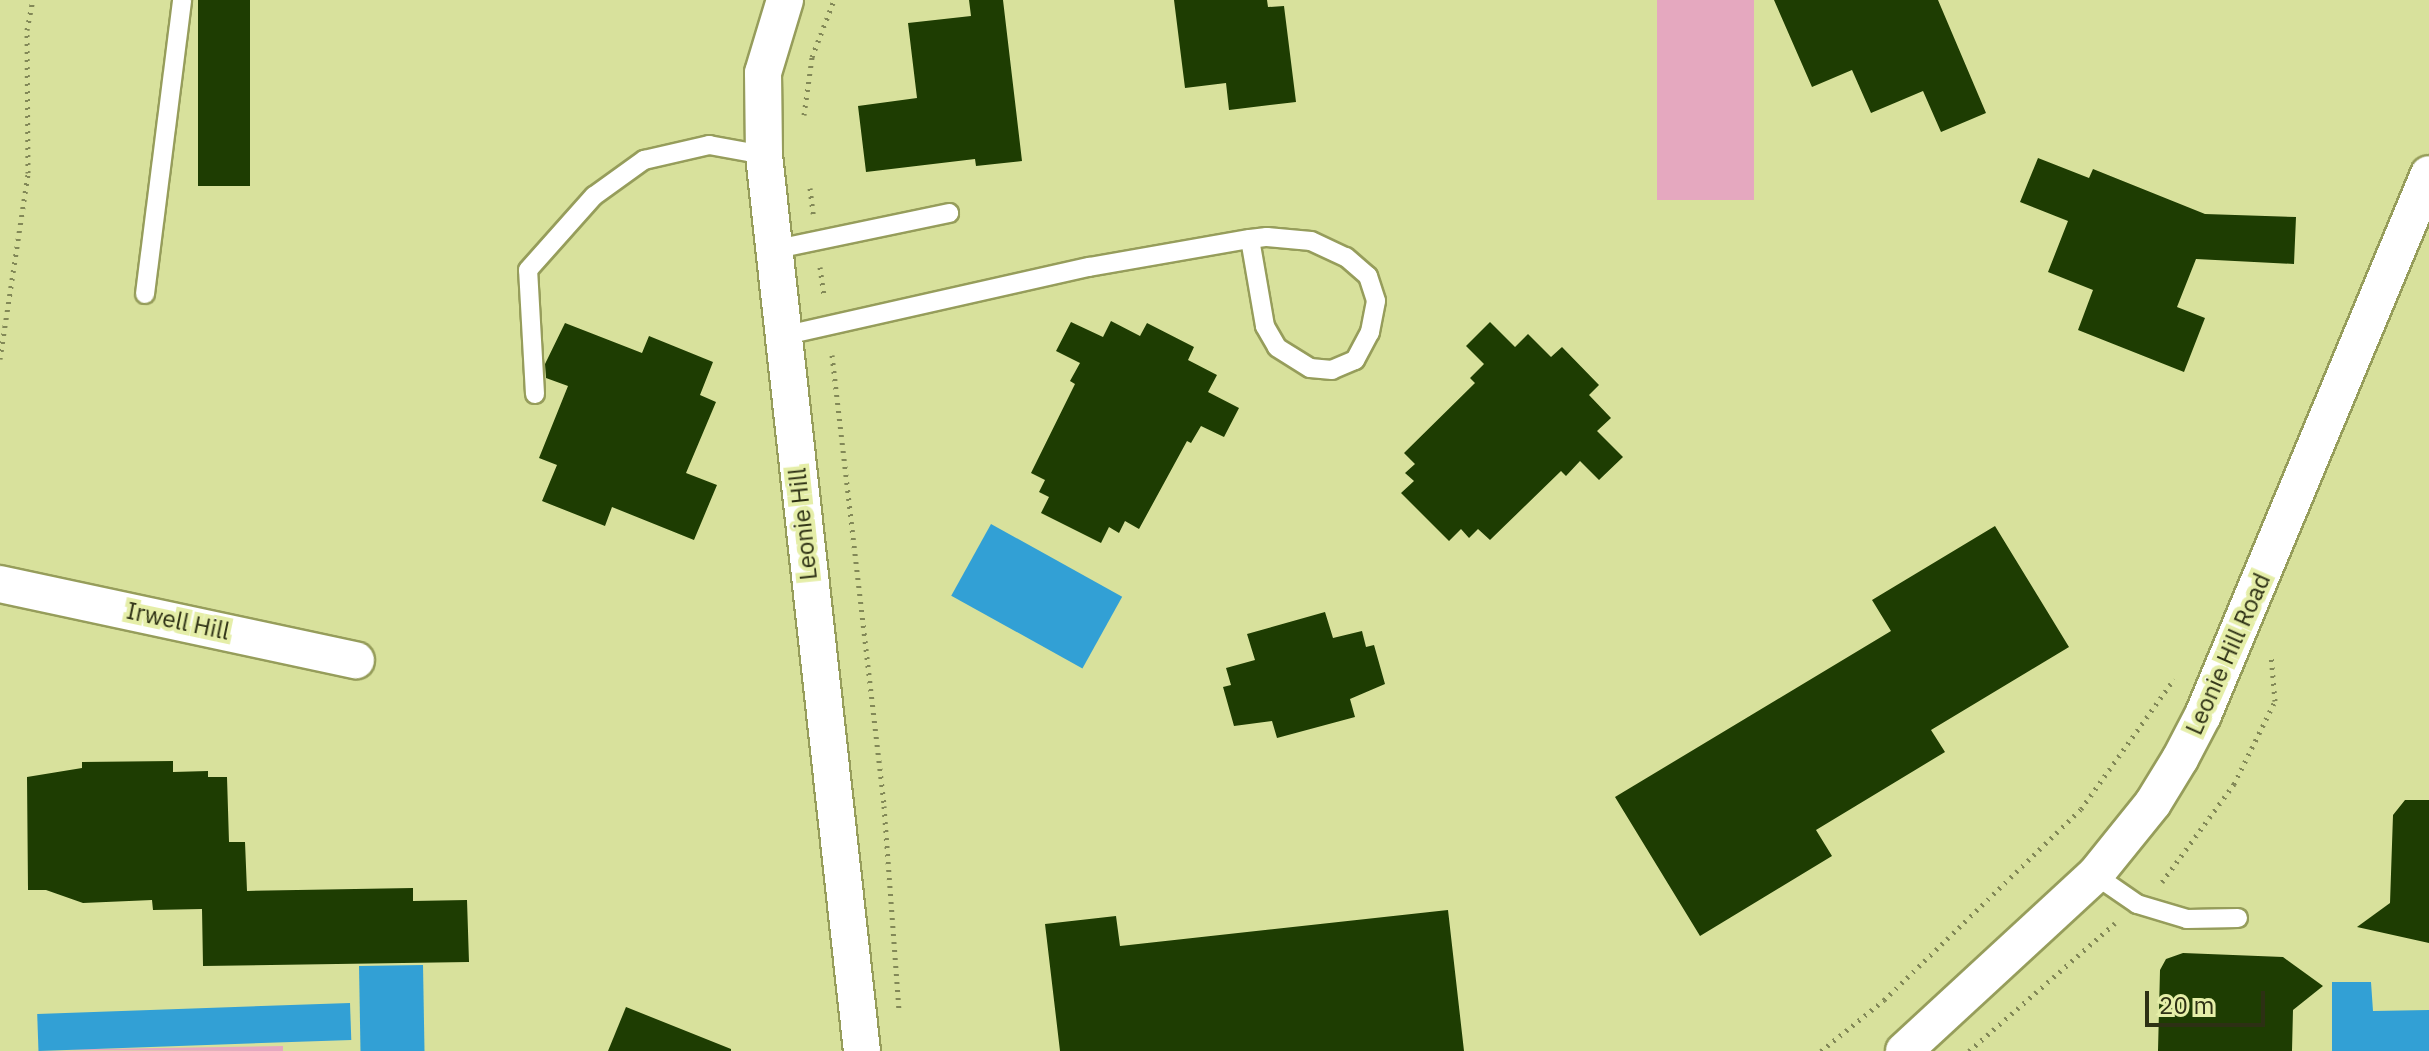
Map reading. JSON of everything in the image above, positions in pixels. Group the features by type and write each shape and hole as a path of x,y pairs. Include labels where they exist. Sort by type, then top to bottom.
{"street":[{"name":"Leonie Hill","path":"785,0 763,73 764,155 862,1051"},
{"name":"Leonie Hill Road","path":"1904,1051 2095,875 2153,803 2203,715 2429,174"},
{"name":"Irwell Hill","path":"0,584 356,660"}],"lane":[{"path":"145,294 182,0"},
{"path":"535,394 528,270 594,196 644,160 709,145 764,155"},
{"path":"772,250 949,213"},
{"path":"782,336 1089,267 1250,239 1311,241 1346,257 1368,276 1376,301 1370,332 1355,360 1332,370 1310,368 1277,347 1265,326 1250,239"},
{"path":"2095,875 2137,904 2187,919 2238,918"}],"path":[{"path":"0,359 28,173 27,30 33,0"},
{"path":"802,130 812,57 834,0"},
{"path":"808,172 884,806 901,1022"},
{"path":"1821,1051 1884,1000 2081,809 2184,666"}],"shaded area":[{"path":"1657,0 1754,0 1754,200 1657,200"},
{"path":"283,1046 283,1051 33,1050"}],"water":[{"path":"991,524 1122,597 1082,668 951,596"},
{"path":"423,965 425,1051 360,1051 359,966"},
{"path":"2332,982 2371,982 2373,1011 2429,1010 2429,1051 2332,1051"},
{"path":"350,1003 351,1040 38,1051 37,1014"}],"building":[{"path":"198,0 250,0 250,186 198,186"},
{"path":"969,0 1003,0 1022,161 976,166 975,159 866,172 858,106 917,98 908,23 971,16"},
{"path":"1174,0 1267,0 1268,7 1284,6 1296,102 1229,110 1226,83 1185,88"},
{"path":"1774,0 1938,0 1986,113 1941,132 1923,91 1871,113 1852,70 1812,87"},
{"path":"2038,158 2089,178 2093,169 2205,214 2296,217 2294,264 2196,259 2177,307 2205,318 2184,372 2078,330 2093,290 2048,272 2068,221 2020,202"},
{"path":"1111,321 1140,336 1147,323 1194,347 1188,360 1217,375 1208,392 1239,408 1224,437 1201,426 1191,443 1187,441 1139,529 1125,521 1119,533 1109,527 1101,543 1041,513 1049,497 1039,492 1045,480 1031,473 1075,384 1070,381 1080,363 1056,351 1071,322 1103,337"},
{"path":"1490,322 1515,347 1528,334 1551,357 1562,347 1599,385 1589,395 1611,418 1597,431 1623,457 1599,480 1580,461 1566,476 1561,471 1490,540 1478,529 1469,538 1461,529 1449,541 1401,493 1414,481 1405,473 1415,464 1404,453 1475,383 1470,378 1484,364 1466,346"},
{"path":"565,323 642,353 649,336 713,362 700,395 716,402 686,473 717,485 694,540 612,507 605,526 542,501 557,465 539,458 568,386 546,378 545,364"},
{"path":"1995,526 2069,647 1931,730 1945,752 1816,830 1832,856 1700,936 1615,797 1891,631 1872,600"},
{"path":"1325,612 1333,638 1362,631 1366,647 1374,645 1385,684 1350,699 1355,717 1277,738 1272,721 1234,726 1223,687 1231,685 1226,668 1255,660 1247,634"},
{"path":"173,761 173,772 208,771 208,777 227,777 229,842 245,842 247,891 413,888 413,901 467,900 469,962 203,966 202,909 153,910 152,900 83,903 46,890 28,890 27,777 82,768 82,762"},
{"path":"2405,800 2429,800 2429,943 2357,927 2390,903 2393,815"},
{"path":"1448,910 1464,1051 1060,1051 1045,924 1116,916 1120,946"},
{"path":"2183,953 2283,957 2323,986 2293,1010 2292,1051 2158,1051 2160,970 2166,959"},
{"path":"626,1007 731,1049 731,1051 608,1051"}]}
